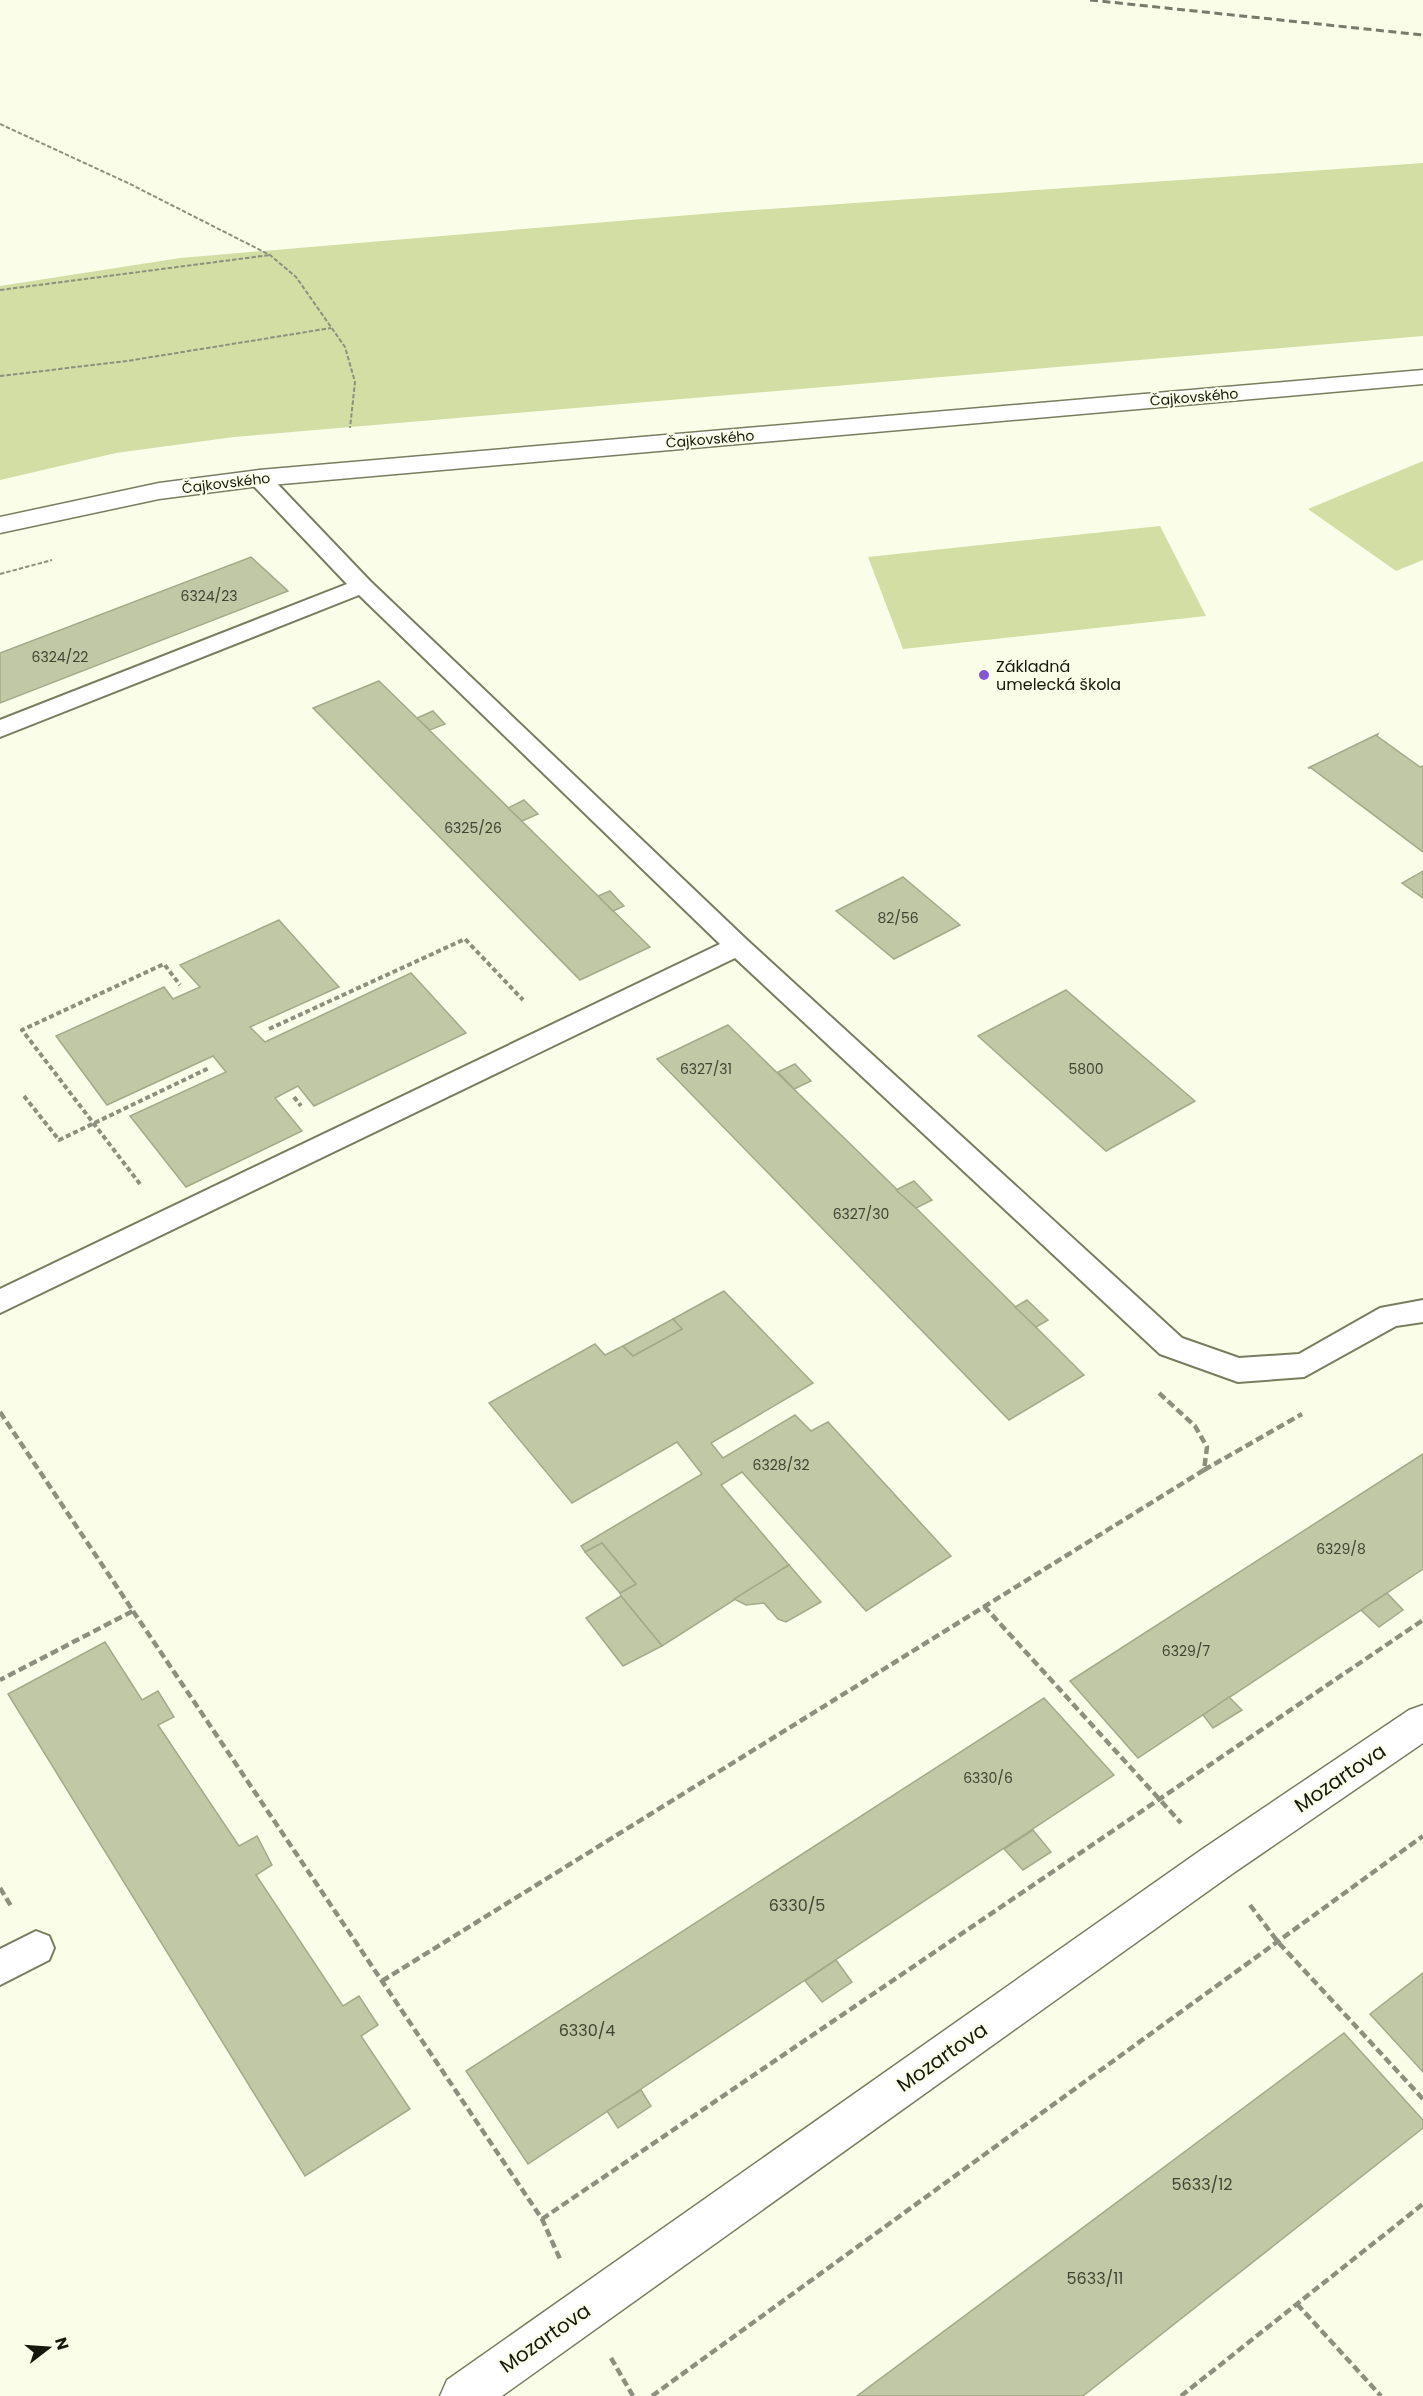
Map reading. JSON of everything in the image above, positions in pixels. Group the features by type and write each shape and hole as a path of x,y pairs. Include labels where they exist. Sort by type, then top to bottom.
{"street":[{"name":"Čajkovského","path":"0,525 159,491 258,478 1423,377"},
{"name":"Mozartova","path":"463,2396 1218,1862 1423,1722"}],"lane":[{"path":"258,478 362,586 738,946 1171,1346 1238,1370 1304,1365 1390,1316 1423,1311"},
{"path":"0,729 362,586"},
{"path":"0,1302 738,946"},
{"path":"0,1968 36,1948"}],"path":[{"path":"0,124 128,183 270,255 296,277 345,347 355,382 349,432"},
{"path":"0,290 270,255"},
{"path":"0,376 127,361 331,328"},
{"path":"0,574 60,558"},
{"path":"269,1029 465,939 555,1033"},
{"path":"163,1223 159,1209 21,1030 164,964 180,985"},
{"path":"24,1096 59,1140 209,1068"},
{"path":"382,1981 1204,1470 1207,1447 1195,1426 1151,1385"},
{"path":"0,1412 542,2219 584,2310"},
{"path":"984,1606 1218,1862 1278,1942 1423,2099"},
{"path":"0,1680 133,1611"},
{"path":"542,2219 1423,1620"},
{"path":"652,2396 1423,1836"},
{"path":"1181,2396 1423,2204"},
{"path":"1297,2304 1381,2396"}],"green space":[{"path":"1423,163 1423,336 234,437 116,453 0,480 0,286 180,258 726,212"},
{"path":"1423,461 1423,560 1396,571 1308,509"},
{"path":"1160,526 1206,616 903,649 868,557"}],"building":[{"path":"251,557 288,591 0,703 0,653"},
{"path":"379,681 650,947 580,980 313,708"},
{"path":"433,711 445,724 430,730 417,718"},
{"path":"1378,734 1377,736 1420,767 1423,766 1423,852 1308,768"},
{"path":"524,800 538,814 522,821 508,808"},
{"path":"1423,871 1423,898 1402,883"},
{"path":"903,877 960,925 894,959 836,911"},
{"path":"610,891 624,906 613,911 598,896"},
{"path":"279,920 339,987 250,1027 265,1042 411,973 466,1033 314,1106 298,1086 275,1098 302,1131 186,1187 130,1116 226,1072 213,1056 107,1105 56,1036 164,987 173,999 200,987 180,965"},
{"path":"1066,990 1195,1101 1106,1151 978,1036"},
{"path":"728,1025 1084,1375 1009,1420 657,1059"},
{"path":"795,1064 811,1081 794,1089 778,1072"},
{"path":"914,1181 932,1200 916,1208 896,1190"},
{"path":"724,1291 813,1383 711,1443 723,1458 795,1415 811,1431 828,1422 951,1556 866,1611 742,1472 721,1485 789,1565 662,1646 621,1596 620,1593 636,1584 602,1543 585,1552 581,1546 702,1474 677,1442 572,1503 489,1403 595,1344 605,1355 623,1346 633,1356 682,1329 673,1319"},
{"path":"1027,1300 1048,1320 1036,1327 1015,1307"},
{"path":"673,1319 682,1329 633,1356 623,1346"},
{"path":"1423,1454 1423,1569 1138,1758 1070,1681"},
{"path":"602,1543 636,1584 620,1593 585,1552"},
{"path":"789,1565 821,1602 786,1622 778,1619 764,1603 746,1605 734,1599"},
{"path":"1387,1593 1403,1610 1379,1627 1361,1610"},
{"path":"621,1596 662,1646 623,1666 586,1618"},
{"path":"105,1642 142,1700 158,1691 174,1717 158,1725 239,1846 257,1836 272,1865 256,1875 343,2006 359,1996 378,2025 361,2036 410,2109 305,2176 8,1694"},
{"path":"1229,1697 1242,1710 1213,1728 1203,1715"},
{"path":"1044,1698 1114,1775 528,2164 466,2071"},
{"path":"1033,1830 1051,1852 1023,1870 1004,1849"},
{"path":"836,1960 852,1982 822,2002 805,1981"},
{"path":"1423,1973 1423,2072 1370,2014"},
{"path":"1344,2033 1423,2120 1423,2128 1083,2396 857,2396"},
{"path":"641,2090 651,2106 618,2128 607,2111"}],"railway":[{"path":"1090,0 1423,35"}],"place":[{"name":"Základná umelecká škola","path":"984,675"}]}
